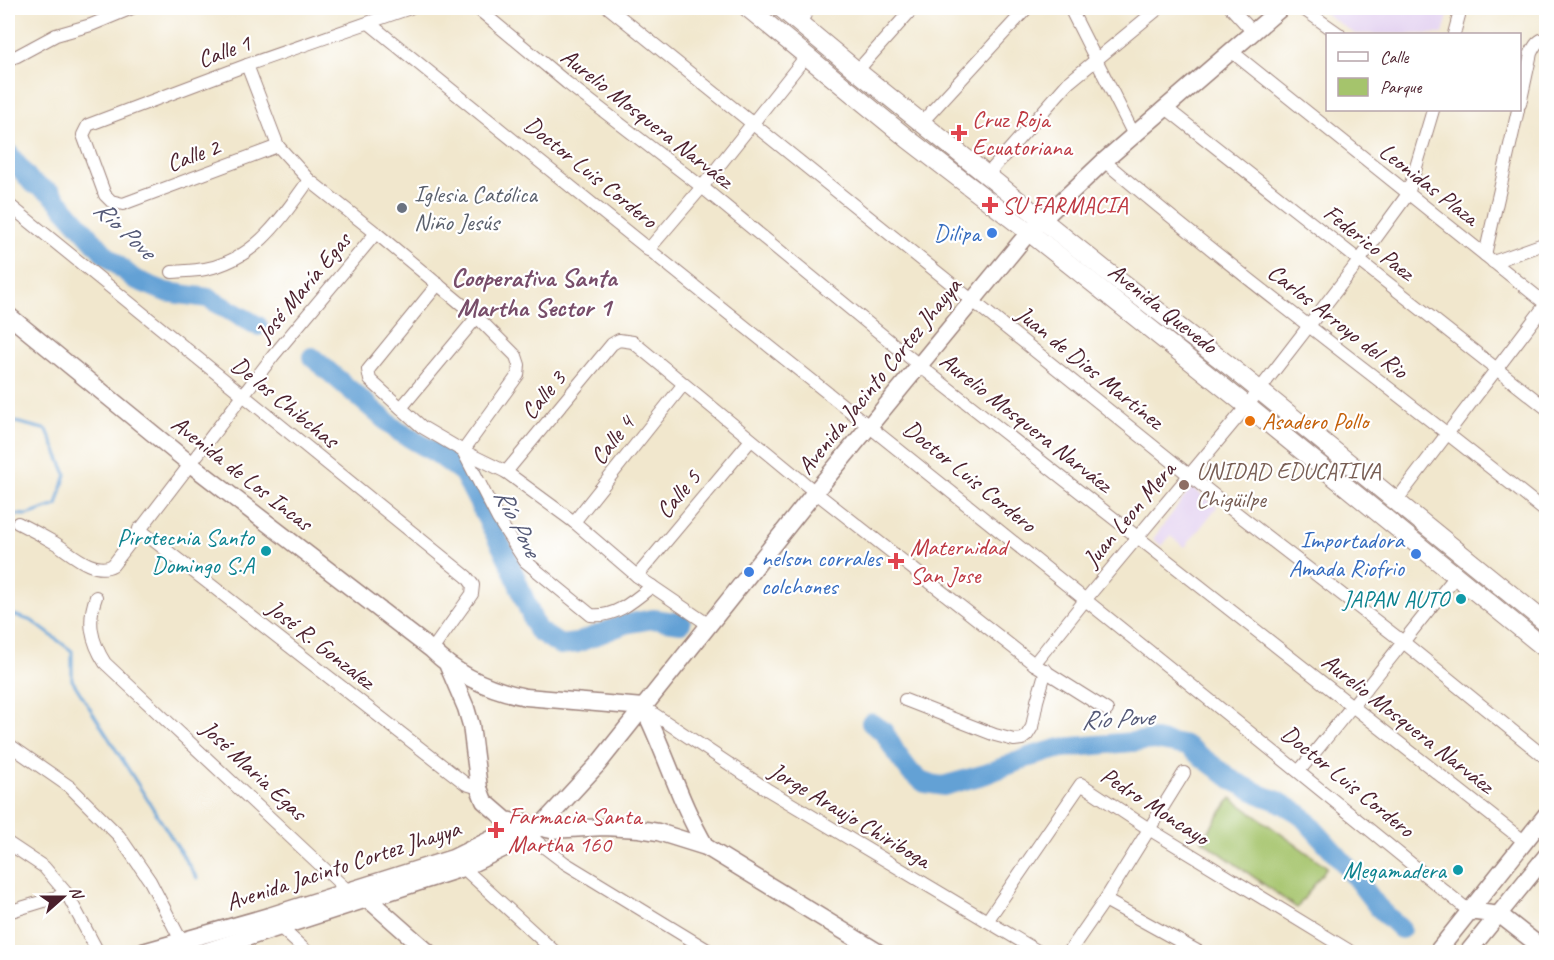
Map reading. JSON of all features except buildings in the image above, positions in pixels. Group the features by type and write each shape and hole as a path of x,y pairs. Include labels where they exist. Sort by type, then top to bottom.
{"main road":[{"name":"Avenida Quevedo","path":"748,8 1247,406 1546,649"},
{"name":"Avenida Quevedo","path":"781,8 805,15 857,71 1546,623"},
{"name":"Avenida Jacinto Cortez Jhayya","path":"203,952 368,899 458,863 527,828 552,812 598,764 815,492 1029,232 1104,161 1281,8"},
{"name":"Avenida de Los Incas","path":"8,315 189,464 432,650 448,666 479,683 525,697 643,707"},
{"name":"Avenida de Los Incas","path":"448,666 471,725 479,789 484,801 506,820 527,828 551,830 604,827 639,829 658,832 706,847 878,952"},
{"path":"643,707 660,742 682,800 706,847"},
{"path":"1437,952 1546,815"},
{"path":"1468,952 1546,856"},
{"name":"Avenida Jacinto Cortez Jhayya","path":"143,952 185,947 269,916 348,891 458,863"},
{"name":"José Maria Egas","path":"348,891 368,899 428,952"},
{"path":"1468,911 1500,915 1546,951"}],"street":[{"path":"8,57 18,56 56,36 91,26 132,8"},
{"name":"Calle 1","path":"123,204 111,201 105,195 84,141 83,135 88,125 247,64 410,8"},
{"name":"Aurelio Mosquera Narváez","path":"477,8 920,366 1525,842"},
{"name":"Juan de Dios Martínez","path":"609,8 1230,508 1402,641 1546,758"},
{"path":"857,71 914,8"},
{"path":"922,122 1027,8"},
{"path":"1070,8 1134,135"},
{"path":"987,175 1068,83 1159,8"},
{"path":"1231,8 1253,32"},
{"path":"1302,8 1338,33"},
{"path":"1454,33 1461,8"},
{"name":"Doctor Luis Cordero","path":"369,23 648,250 1299,771 1468,911"},
{"path":"1521,99 1531,53 1535,45 1546,38"},
{"name":"Leonidas Plaza","path":"1231,51 1546,304"},
{"path":"648,250 702,188 807,56"},
{"path":"247,64 278,146 309,180 477,316 516,356 519,365 518,375 463,451"},
{"name":"Federico Paez","path":"1166,108 1546,408"},
{"name":"Juan Leon Mera","path":"1034,664 1247,406 1408,194 1433,111"},
{"path":"1518,111 1489,259 1546,243"},
{"name":"Calle 2","path":"123,204 278,146"},
{"name":"Carlos Arroyo del Rio","path":"1104,161 1308,326 1448,433 1546,512"},
{"path":"172,272 203,270 224,264 246,252 274,228 309,180"},
{"name":"De los Chibchas","path":"8,204 467,577 473,585 472,594 432,650"},
{"name":"José María Egas","path":"18,523 85,563 108,568 115,563 273,356 376,232"},
{"path":"438,284 368,370 370,381 422,427 506,472 574,522 637,576 707,629"},
{"path":"1396,501 1546,304"},
{"path":"401,408 477,316"},
{"name":"Calle 3","path":"506,472 612,344 619,340 633,342 682,385"},
{"path":"682,385 1034,664 1107,710"},
{"name":"Calle 4","path":"574,522 682,385"},
{"name":"Calle 5","path":"637,576 751,440"},
{"path":"463,451 498,519 525,561 583,610 591,615 609,615 638,598 652,586"},
{"name":"José R. Gonzalez","path":"139,529 466,784 479,789"},
{"path":"1299,771 1353,707 1402,641 1456,576"},
{"name":"José Maria Egas","path":"96,597 90,624 97,651 105,663 348,891"},
{"path":"905,700 995,735 1014,740 1022,739 1032,728 1046,670"},
{"name":"Jorge Araujo Chiriboga","path":"643,707 768,790 1039,952"},
{"path":"8,744 70,788 119,836 150,881 185,947"},
{"path":"1069,952 1105,900 1184,773"},
{"name":"Pedro Moncayo","path":"987,921 1081,784 1149,829 1347,951"},
{"path":"527,828 565,863 711,952"},
{"path":"8,843 44,867 67,894 98,952"},
{"path":"458,863 555,952"},
{"path":"8,912 67,894"},
{"path":"1105,900 1199,952"},
{"path":"281,928 307,952"}],"shaded area":[{"path":"1317,8 1450,8 1443,33 1354,33"},
{"path":"1192,487 1217,507 1185,547 1170,536 1162,546 1153,539"}],"green space":[{"path":"1231,798 1327,867 1297,908 1202,840"}],"waterway":[{"name":"Rio Pove","path":"8,153 32,183 51,193 106,255 134,279 166,292 208,298 258,326"},
{"name":"Río Pove","path":"312,357 398,431 436,453 463,473 508,559 537,630 560,645 577,643 625,624 653,619 681,623"},
{"path":"8,420 47,430 66,474 57,505 27,515 8,514"},
{"path":"8,613 32,621 72,651 72,680 197,878"},
{"name":"Río Pove","path":"871,723 884,732 911,773 925,783 943,786 1061,748 1155,740 1187,746 1234,781 1300,814 1345,864 1378,907 1401,929"}],"place":[{"name":"Cruz Roja Ecuatoriana","path":"959,133"},
{"name":"SU FARMACIA","path":"990,205"},
{"name":"Iglesia Católica Niño Jesús","path":"402,208"},
{"name":"Dilipa","path":"992,233"},
{"name":"Asadero Pollo","path":"1250,421"},
{"name":"UNIDAD EDUCATIVA Chigüilpe","path":"1184,485"},
{"name":"Pirotecnia Santo Domingo S.A","path":"266,551"},
{"name":"Importadora Amada Riofrio","path":"1416,554"},
{"name":"Maternidad San Jose","path":"896,561"},
{"name":"nelson corrales colchones","path":"749,572"},
{"name":"JAPAN AUTO","path":"1461,599"},
{"name":"Farmacia Santa Martha 160","path":"496,830"},
{"name":"Megamadera","path":"1458,870"}],"district":[{"name":"Cooperativa Santa Martha Sector 1","path":"534,292"}]}
